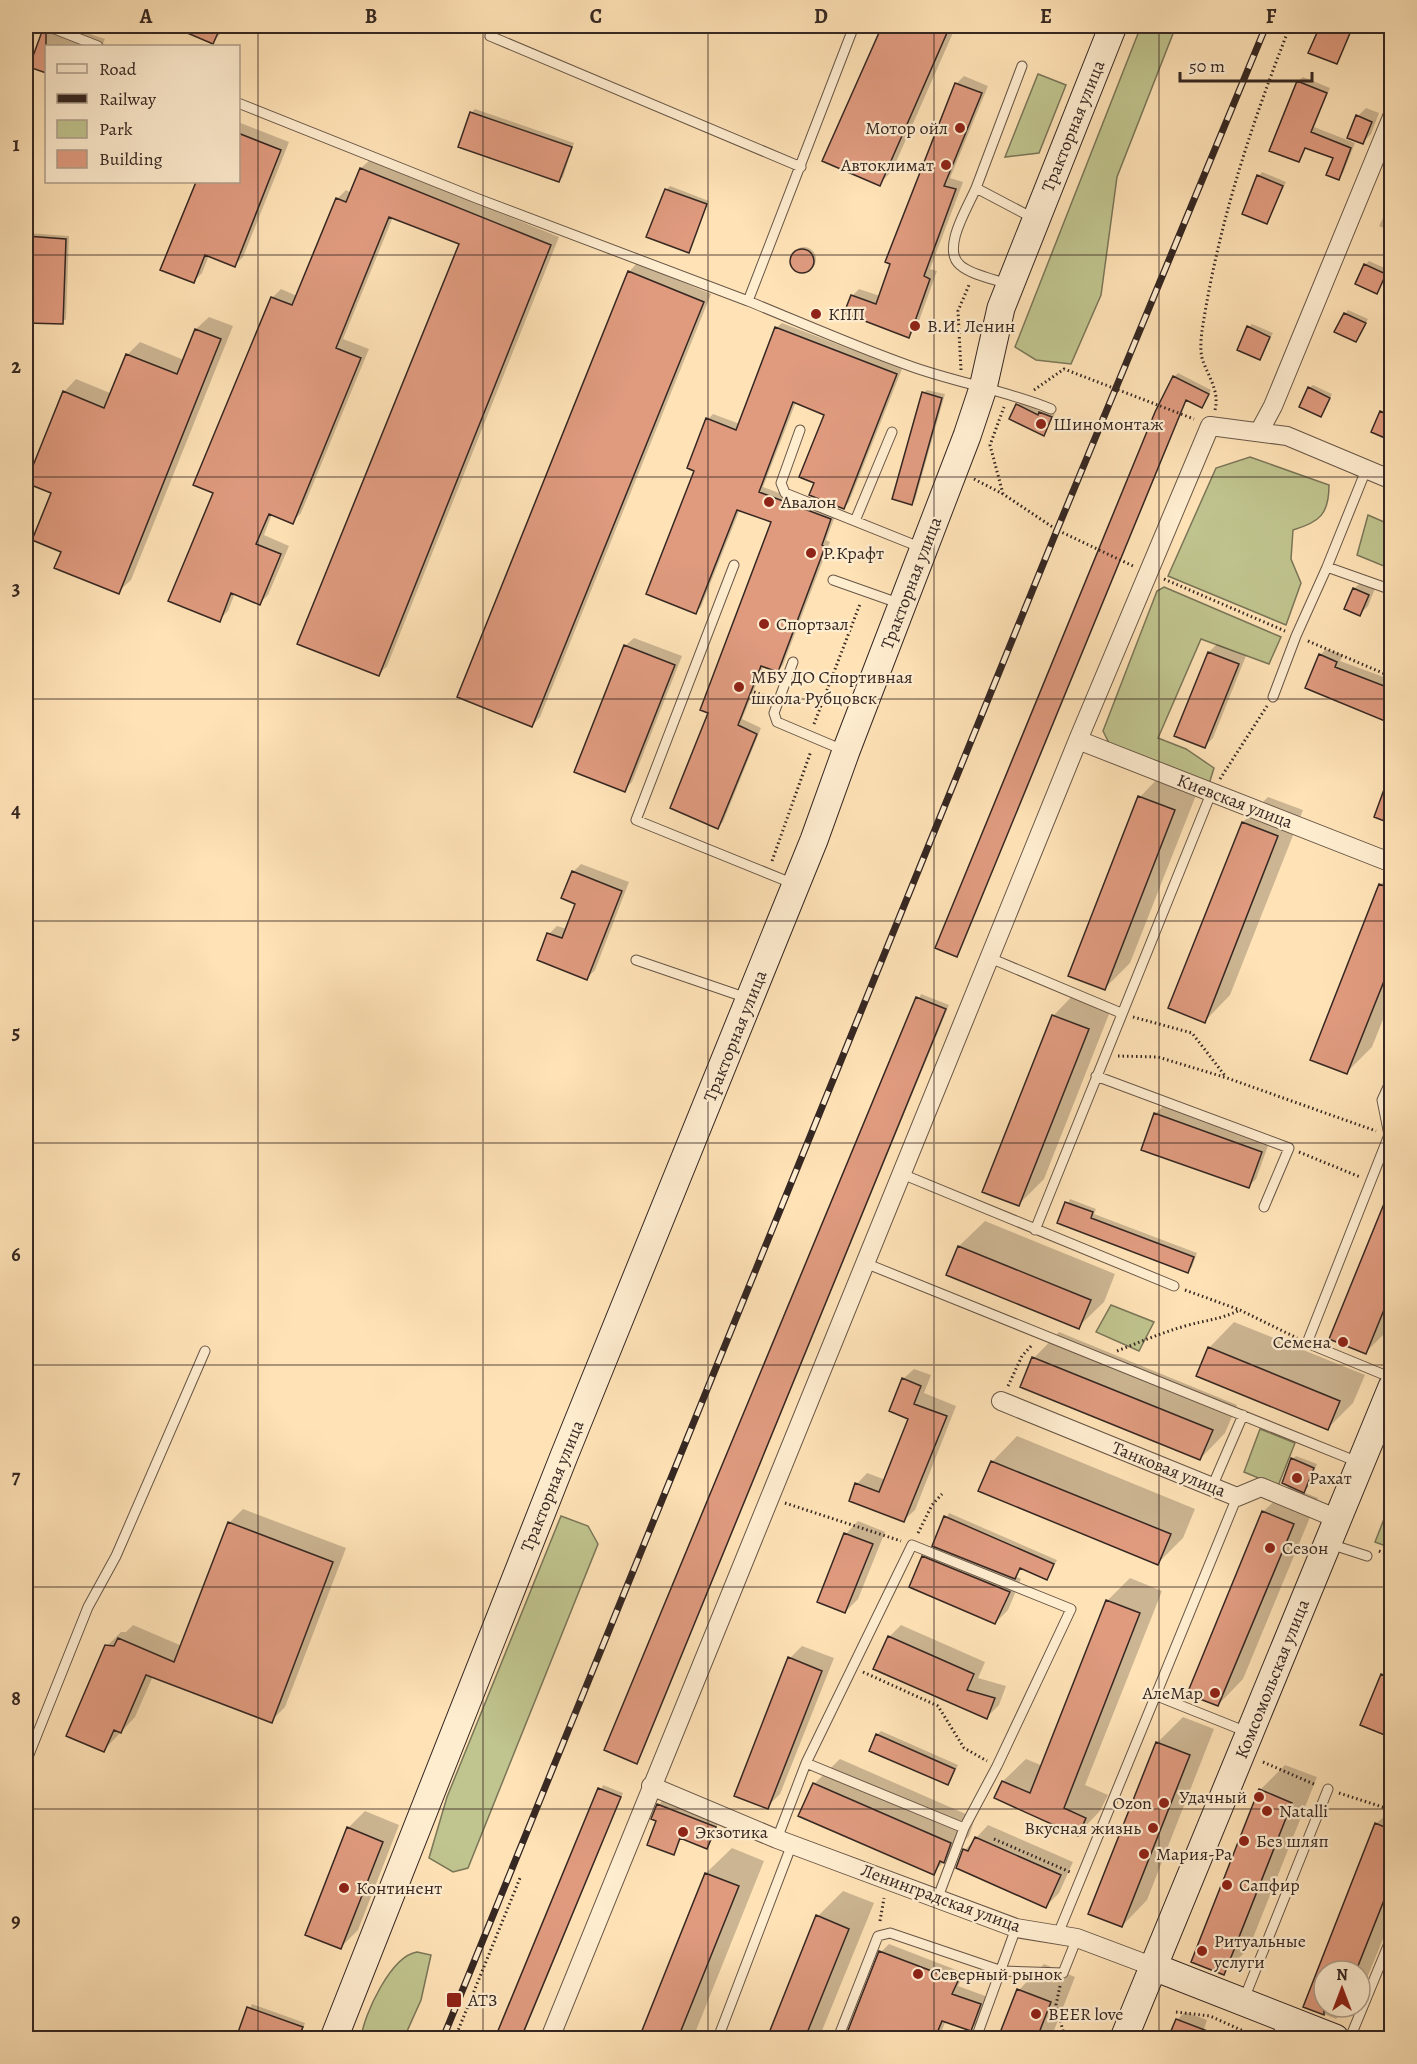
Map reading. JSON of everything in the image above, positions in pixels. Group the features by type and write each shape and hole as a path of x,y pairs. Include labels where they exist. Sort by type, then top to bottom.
{"street":[{"name":"Тракторная улица","path":"334,2038 564,1456 796,885 954,468 972,385 1000,308 1113,26"},
{"path":"1259,432 1273,406 1392,117"},
{"path":"554,2038 651,1786 1078,740 1210,426 1287,436 1392,480"},
{"name":"Киевская улица","path":"1078,740 1392,862"},
{"name":"Комсомольская улица","path":"1124,2038 1392,1387"},
{"name":"Танковая улица","path":"1000,1401 1237,1497 1261,1487 1333,1531"},
{"name":"Ленинградская улица","path":"651,1786 785,1841 1016,1928 1077,1938 1154,1967 1243,2003 1280,2029 1335,2038"}],"lane":[{"path":"493,26 490,36 801,167"},
{"path":"748,301 854,26"},
{"path":"52,28 95,45"},
{"path":"1010,285 960,266 953,256 952,243 976,188 1022,66"},
{"path":"240,104 476,198 748,301 901,363 972,385 1010,393 1051,409"},
{"path":"976,188 1035,219"},
{"path":"800,430 781,483 785,493 924,549"},
{"path":"855,521 892,432"},
{"path":"1273,697 1296,636 1366,470"},
{"path":"734,565 636,820 796,885"},
{"path":"1327,567 1392,590"},
{"path":"833,580 903,605"},
{"path":"793,662 774,712 777,722 846,751"},
{"path":"1035,1230 1212,791"},
{"path":"990,958 1121,1013"},
{"path":"636,960 750,999"},
{"path":"1096,1076 1289,1148 1264,1207"},
{"path":"1392,1078 1382,1100 1390,1136 1307,1343 1392,1378"},
{"path":"902,1174 1174,1286"},
{"path":"866,1263 1360,1463"},
{"path":"26,1762 88,1607 116,1556 205,1351"},
{"path":"1212,1487 1243,1415"},
{"path":"1058,1934 1237,1497"},
{"path":"1333,1531 1367,1556"},
{"path":"718,2038 785,1841 806,1763 912,1545 1071,1609 997,1766 964,1828 938,1897"},
{"path":"1157,1696 1250,1733"},
{"path":"806,1763 964,1828"},
{"path":"1243,2003 1328,1789"},
{"path":"976,2038 1016,1928"},
{"path":"838,2038 878,1936 890,1933 1002,1971 1063,1972 1077,1938"},
{"path":"1350,2038 1392,1936"}],"path":[{"path":"1022,398 1064,369 1210,426 1216,405 1213,382 1201,357 1201,334 1212,271 1231,191 1290,26"},
{"path":"972,385 958,311 975,271"},
{"path":"1003,494 990,446 1010,393"},
{"path":"954,468 1003,494 1057,530 1148,573 1392,676"},
{"path":"768,874 864,591"},
{"path":"754,692 763,695"},
{"path":"1212,791 1273,697"},
{"path":"1121,1013 1192,1033 1227,1078"},
{"path":"1104,1056 1158,1058 1227,1078 1390,1136"},
{"path":"1289,1148 1371,1181"},
{"path":"1174,1286 1240,1310 1307,1343"},
{"path":"1102,1358 1154,1335 1188,1325 1218,1320 1240,1310"},
{"path":"1000,1401 1022,1356 1042,1333"},
{"path":"770,1498 912,1545 932,1505 942,1494"},
{"path":"852,1667 938,1706 964,1748 997,1766"},
{"path":"994,1839 1082,1877"},
{"path":"455,2038 520,1878"},
{"path":"878,1936 886,1891 891,1880"},
{"path":"1063,1972 1056,2005 1065,2038"},
{"path":"1176,2012 1210,2016 1259,2038"}],"green space":[{"path":"1141,26 1176,26 1117,177 1101,295 1071,364 1036,360 1015,347"},
{"path":"1038,74 1066,85 1039,153 1005,157"},
{"path":"1250,457 1329,485 1327,503 1321,515 1310,524 1293,530 1291,559 1301,583 1286,625 1168,576 1216,468"},
{"path":"1368,515 1391,525 1391,569 1357,555"},
{"path":"1164,587 1281,637 1269,664 1201,639 1158,738 1186,749 1214,768 1209,784 1110,745 1103,731 1157,591"},
{"path":"1111,1305 1154,1322 1139,1351 1096,1332"},
{"path":"1260,1429 1295,1443 1278,1486 1244,1472"},
{"path":"1391,1501 1391,1548 1375,1542"},
{"path":"561,1516 588,1526 598,1544 468,1868 453,1872 429,1858 447,1797"},
{"path":"417,1952 431,1955 421,2000 404,2038 361,2038 367,2015 380,1988 398,1964 407,1956"}],"building":[{"path":"44,26 46,32 45,73 29,67"},
{"path":"171,26 221,26 213,44"},
{"path":"882,26 950,26 880,186 822,161"},
{"path":"1320,26 1353,26 1337,64 1308,53"},
{"path":"1297,81 1327,93 1311,132 1351,148 1339,180 1326,175 1333,158 1305,148 1299,162 1269,151"},
{"path":"955,83 982,93 944,186 956,189 924,276 930,279 909,338 844,313 851,295 876,304 890,264 885,262"},
{"path":"470,112 572,147 559,182 458,147"},
{"path":"1356,115 1372,122 1363,144 1347,138"},
{"path":"240,134 281,150 235,267 205,255 194,283 160,270 196,183 240,183"},
{"path":"360,168 551,245 379,676 297,644 459,244 389,217 336,348 361,358 293,524 269,514 256,544 281,554 260,605 231,593 220,622 168,601 213,493 193,485 271,297 292,305 336,198 346,202"},
{"path":"1257,175 1283,186 1267,224 1242,214"},
{"path":"665,189 707,204 689,253 646,237"},
{"path":"26,236 66,239 63,324 26,323"},
{"path":"802,249 811,252 814,261 811,270 802,273 793,270 790,261 793,252"},
{"path":"1364,264 1386,274 1377,294 1355,284"},
{"path":"628,271 704,302 532,727 457,697"},
{"path":"1344,313 1366,323 1356,342 1334,332"},
{"path":"1247,326 1270,337 1260,360 1237,350"},
{"path":"775,327 897,374 844,509 809,495 814,483 799,477 824,415 793,402 759,492 831,519 822,545 825,547 778,672 761,666 738,725 757,734 718,829 670,808 708,713 700,710 771,522 737,510 696,614 646,594 694,471 687,468 706,418 736,430"},
{"path":"195,329 221,339 119,594 54,568 61,552 32,540 51,493 26,483 63,391 104,408 126,354 177,374"},
{"path":"1173,376 1209,394 1202,408 1186,400 957,957 935,948 1155,412"},
{"path":"1308,387 1330,398 1321,417 1299,407"},
{"path":"922,392 942,398 912,505 892,499"},
{"path":"1016,404 1038,415 1039,412 1052,417 1044,436 1009,419"},
{"path":"1380,411 1392,417 1392,441 1371,432"},
{"path":"1353,588 1369,595 1360,616 1344,609"},
{"path":"624,645 675,665 625,792 574,772"},
{"path":"1208,652 1239,664 1205,748 1174,736"},
{"path":"1319,654 1337,662 1335,667 1392,689 1392,724 1305,688"},
{"path":"1390,773 1392,773 1392,824 1374,817"},
{"path":"1138,796 1175,810 1105,990 1068,976"},
{"path":"1242,822 1278,836 1205,1023 1168,1008"},
{"path":"572,871 622,891 587,980 537,960 547,933 562,938 575,904 561,898"},
{"path":"1379,884 1392,889 1392,961 1347,1074 1310,1060"},
{"path":"916,997 946,1009 637,1764 604,1750"},
{"path":"1052,1015 1089,1029 1019,1206 982,1192"},
{"path":"1154,1113 1262,1152 1249,1188 1141,1150"},
{"path":"1392,1184 1392,1290 1366,1354 1329,1339"},
{"path":"1065,1202 1093,1212 1091,1218 1194,1257 1188,1273 1057,1223"},
{"path":"958,1246 1091,1300 1079,1329 946,1275"},
{"path":"1208,1347 1340,1401 1328,1430 1196,1376"},
{"path":"1032,1357 1213,1430 1200,1460 1020,1387"},
{"path":"902,1378 921,1386 914,1404 947,1416 904,1522 849,1501 855,1483 879,1492 908,1419 889,1411"},
{"name":"Рахат","path":"1291,1458 1314,1468 1304,1493 1282,1483"},
{"path":"991,1461 1171,1534 1158,1565 978,1491"},
{"path":"1262,1511 1294,1524 1218,1706 1187,1694"},
{"path":"944,1516 1054,1564 1047,1580 1020,1568 1015,1579 932,1546"},
{"path":"228,1522 333,1562 272,1723 146,1675 121,1733 114,1730 104,1752 66,1736 105,1645 114,1646 118,1638 174,1662"},
{"path":"844,1533 873,1544 845,1613 817,1602"},
{"path":"922,1556 1010,1592 995,1624 909,1587"},
{"path":"1106,1600 1140,1613 1064,1808 1086,1818 1078,1836 994,1798 1002,1781 1030,1793"},
{"path":"888,1636 974,1674 967,1690 995,1698 987,1719 873,1669"},
{"path":"788,1657 822,1671 768,1809 734,1796"},
{"path":"1381,1674 1392,1679 1392,1738 1360,1725"},
{"path":"876,1734 955,1769 948,1785 869,1751"},
{"path":"1156,1742 1190,1755 1122,1927 1088,1914"},
{"path":"813,1783 951,1843 944,1863 940,1861 934,1875 798,1816"},
{"path":"598,1788 621,1797 521,2038 495,2038"},
{"path":"1259,1789 1292,1803 1224,1975 1191,1962"},
{"name":"Экзотика","path":"657,1804 716,1827 707,1849 680,1838 674,1855 647,1845 656,1821 651,1819"},
{"path":"1375,1823 1392,1830 1392,1880 1361,1959 1322,1959"},
{"name":"Континент","path":"347,1827 383,1842 341,1949 305,1935"},
{"path":"975,1837 1061,1875 1046,1908 956,1868 963,1849 968,1851"},
{"path":"705,1873 739,1886 678,2038 639,2038"},
{"path":"816,1915 849,1929 805,2038 767,2038"},
{"path":"879,1951 958,1981 952,1994 981,2004 971,2031 942,2021 935,2038 845,2038"},
{"path":"1312,1984 1312,2010 1303,2007"},
{"path":"1017,1989 1051,2002 1037,2038 998,2038"},
{"path":"247,2007 303,2027 298,2038 236,2038"},
{"path":"1176,2019 1223,2037 1223,2038 1168,2038"}],"railway":[{"path":"443,2038 1057,530 1266,26"}],"place":[{"name":"Мотор ойл","path":"960,128"},
{"name":"Автоклимат","path":"946,165"},
{"name":"КПП","path":"816,314"},
{"name":"В.И. Ленин","path":"915,326"},
{"name":"Шиномонтаж","path":"1041,424"},
{"name":"Авалон","path":"769,502"},
{"name":"Р.Крафт","path":"811,553"},
{"name":"Спортзал","path":"764,624"},
{"name":"МБУ ДО Спортивная школа Рубцовск","path":"739,687"},
{"name":"Семена","path":"1343,1342"},
{"name":"Рахат","path":"1297,1478"},
{"name":"Сезон","path":"1270,1548"},
{"name":"АлеМар","path":"1215,1693"},
{"name":"Удачный","path":"1259,1797"},
{"name":"Ozon","path":"1164,1803"},
{"name":"Natalli","path":"1267,1811"},
{"name":"Вкусная жизнь","path":"1153,1828"},
{"name":"Экзотика","path":"683,1832"},
{"name":"Без шляп","path":"1244,1841"},
{"name":"Мария-Ра","path":"1144,1854"},
{"name":"Сапфир","path":"1227,1885"},
{"name":"Континент","path":"344,1888"},
{"name":"Ритуальные услуги","path":"1202,1951"},
{"name":"Северный рынок","path":"918,1974"},
{"name":"АТЗ","path":"454,2000"},
{"name":"BEER love","path":"1036,2014"}]}
